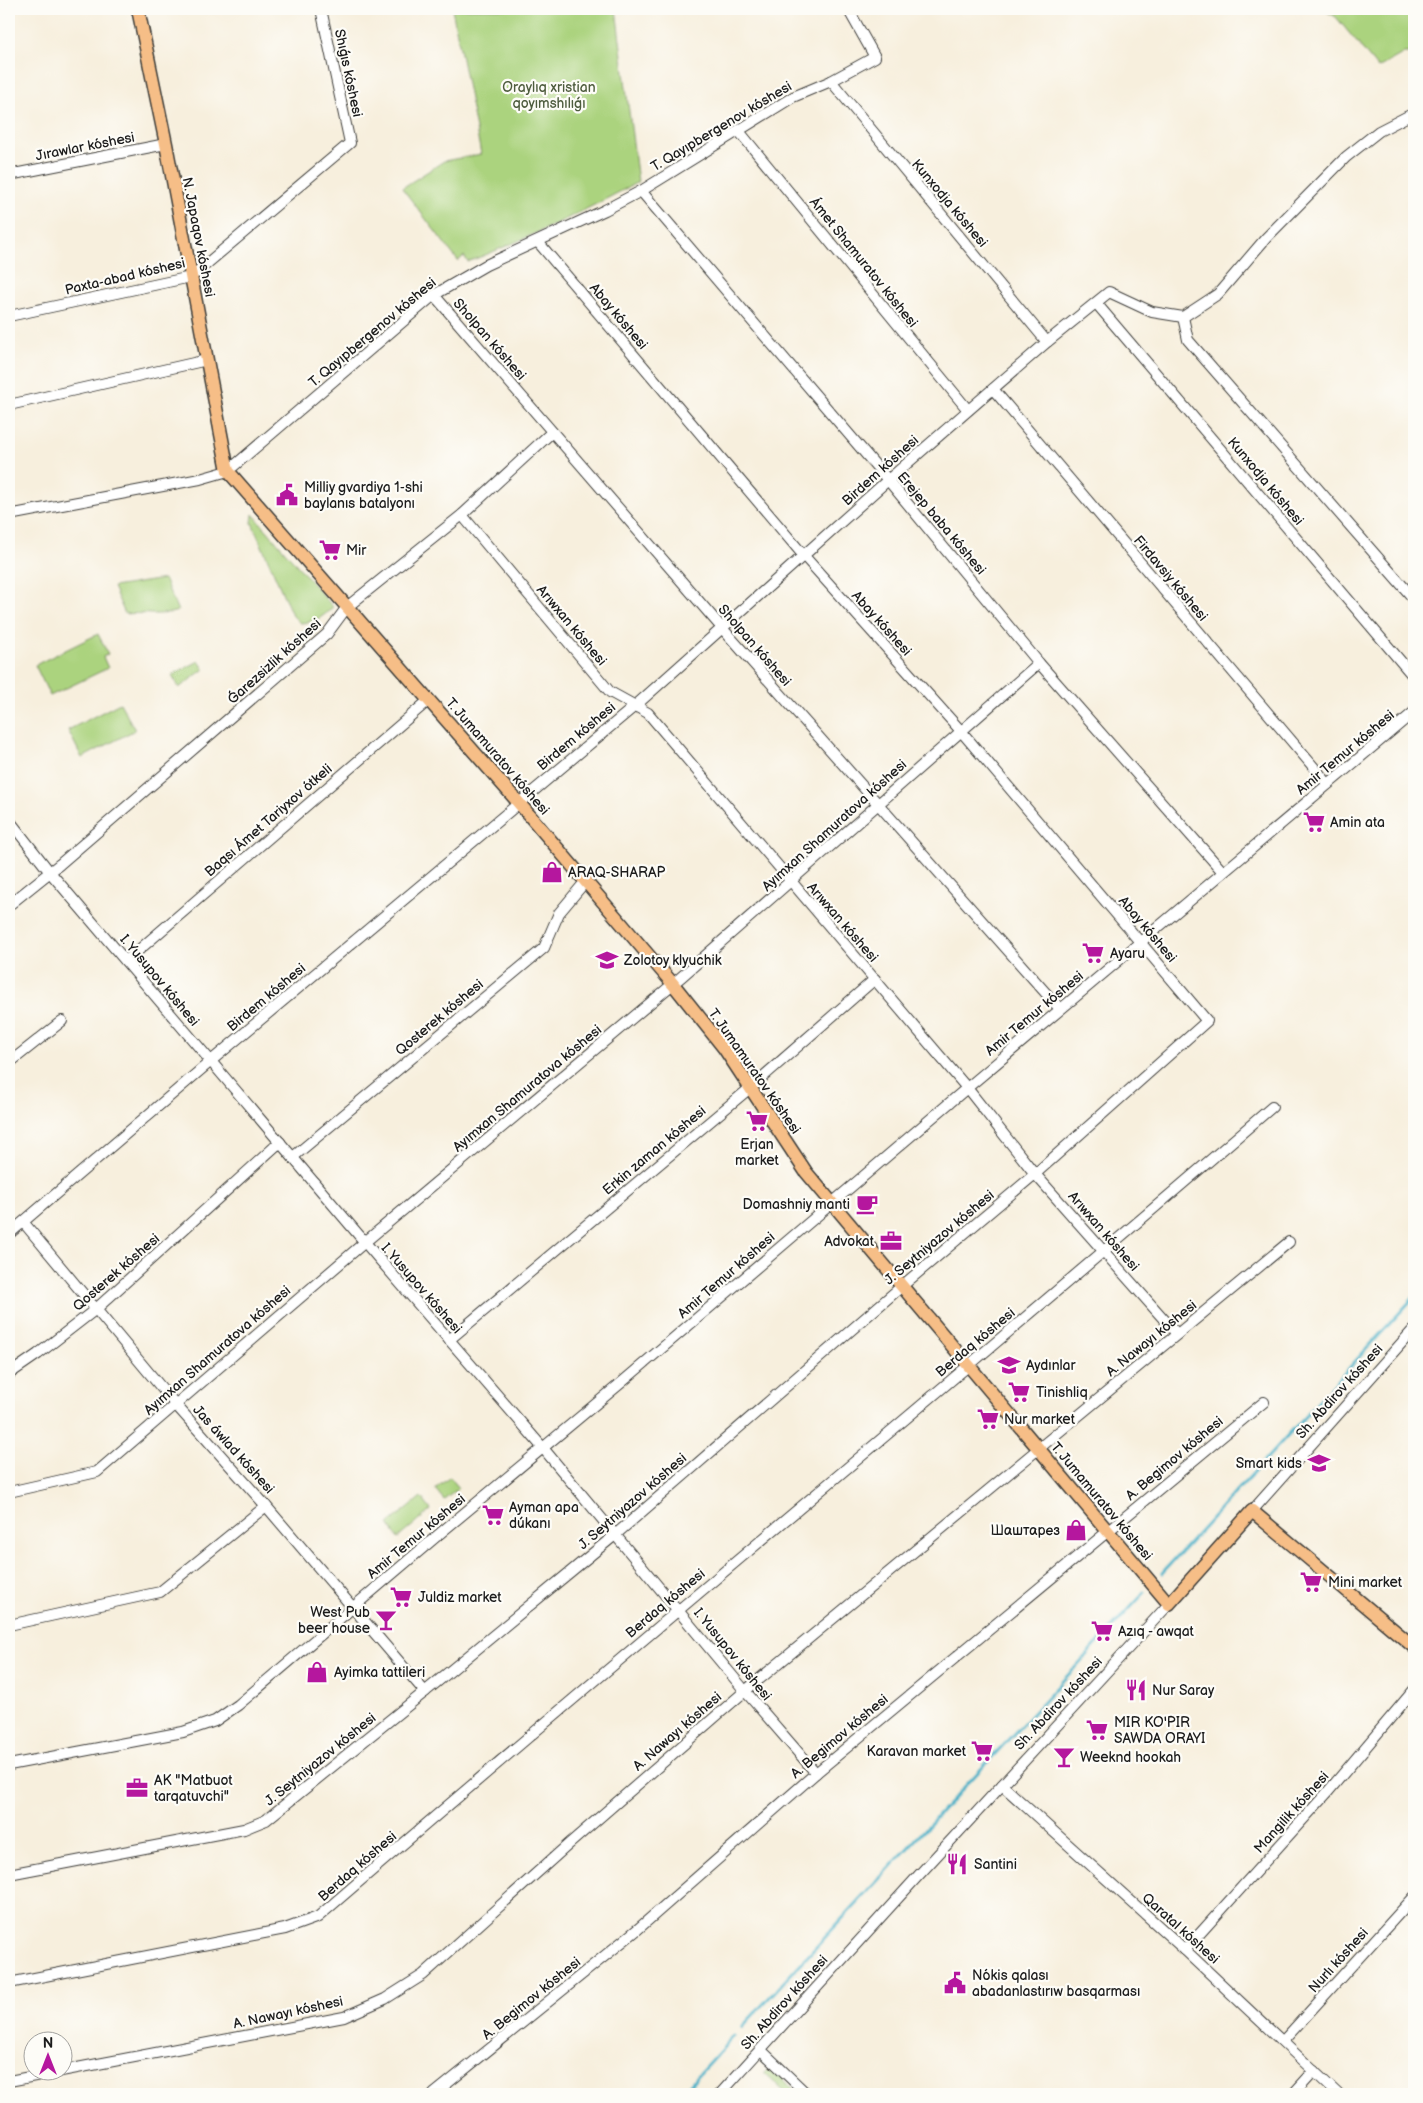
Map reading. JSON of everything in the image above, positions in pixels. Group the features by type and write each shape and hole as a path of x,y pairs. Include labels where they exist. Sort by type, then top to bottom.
{"main road":[{"name":"N. Japaqov kóshesi","path":"138,9 192,277 228,471"},
{"name":"T. Jumamuratov kóshesi","path":"228,471 518,802 584,882 673,984 724,1048 806,1172 1169,1604"},
{"name":"Sh. Abdirov kóshesi","path":"1169,1604 1252,1511"},
{"path":"1252,1511 1414,1647"}],"street":[{"name":"Shıǵıs kóshesi","path":"321,9 350,143"},
{"name":"T. Qayıpbergenov kóshesi","path":"9,516 200,479 228,471 434,295 486,265 598,214 641,191 793,97 831,81 875,57 848,9"},
{"name":"Kunxodja kóshesi","path":"831,81 1047,342"},
{"path":"1414,113 1378,131 1346,157 1266,238 1218,294 1183,317 1188,340 1414,599"},
{"name":"Ámet Shamuratov kóshesi","path":"738,130 968,410"},
{"name":"Paxta-abad kóshesi","path":"9,316 192,277 350,143"},
{"name":"Jırawlar kóshesi","path":"9,175 166,144"},
{"name":"Erejep baba kóshesi","path":"641,191 888,480 1039,663 1223,872"},
{"name":"Abay kóshesi","path":"538,242 804,556 960,731 1207,1021"},
{"name":"Birdem kóshesi","path":"9,1234 518,802 635,706 888,480 1096,302 1109,292 1152,312 1183,317"},
{"name":"Sholpan kóshesi","path":"434,295 722,628 1060,1010"},
{"name":"Kunxodja kóshesi","path":"1096,302 1414,677"},
{"path":"9,405 207,360"},
{"name":"Firdavsiy kóshesi","path":"993,389 1328,784"},
{"name":"Ǵarezsizlik kóshesi","path":"9,905 327,634 347,607 462,515 552,432"},
{"name":"Arıwxan kóshesi","path":"462,515 610,692 648,713 876,979 967,1088 1035,1174 1177,1334"},
{"name":"Ayımxan Shamuratova kóshesi","path":"9,1492 97,1472 365,1242 673,984 1039,663"},
{"name":"Baqsı Ámet Tariyxov ótkeli","path":"126,961 429,700"},
{"name":"Amir Temur kóshesi","path":"9,1764 183,1732 215,1721 238,1706 1414,712"},
{"name":"I. Yusupov kóshesi","path":"9,820 49,871 543,1448 816,1773"},
{"name":"Qosterek kóshesi","path":"293,1157 544,948 559,913 584,882"},
{"name":"Erkin zaman kóshesi","path":"449,1340 750,1088 876,979"},
{"path":"9,1063 62,1021"},
{"name":"J. Seytniyazov kóshesi","path":"9,1874 244,1829 266,1820 615,1535 902,1286 1035,1174 1207,1021"},
{"name":"Berdaq kóshesi","path":"9,1983 285,1929 318,1917 679,1609 1104,1252 1272,1107"},
{"name":"Qosterek kóshesi","path":"9,1374 96,1309 280,1142"},
{"name":"Jas áwlad kóshesi","path":"24,1223 175,1404 266,1506 425,1692"},
{"name":"A. Nawayı kóshesi","path":"9,2081 344,2017 385,1999 423,1975 745,1690 1289,1242"},
{"name":"Sh. Abdirov kóshesi","path":"1252,1511 1414,1329"},
{"name":"A. Begimov kóshesi","path":"434,2094 638,1928 816,1773 1264,1402"},
{"path":"9,1625 160,1592 266,1506"},
{"name":"Sh. Abdirov kóshesi","path":"720,2094 1169,1604"},
{"name":"Mangilik kóshesi","path":"1185,1950 1326,1794 1414,1690"},
{"name":"Qaratal kóshesi","path":"1002,1785 1185,1950 1338,2094"},
{"name":"Nurlı kóshesi","path":"1283,2041 1414,1897"},
{"path":"761,2050 807,2094"},
{"path":"1293,2094 1314,2071"}],"green space":[{"name":"Oraylıq xristian qoyımshılıǵı","path":"452,9 616,9 638,182 511,244 468,262 464,256 458,261 402,188 444,161 481,154"},
{"path":"1322,9 1414,9 1414,53 1404,53 1378,68 1336,17"},
{"path":"253,514 333,607 322,617 310,622 300,623 292,615 252,523"},
{"path":"164,579 178,611 165,614 125,614 113,587"},
{"path":"98,634 108,654 103,657 108,668 50,696 35,665"},
{"path":"199,661 204,669 179,688 172,675"},
{"path":"120,703 135,730 82,758 68,730"},
{"path":"450,1477 459,1488 444,1500 435,1489"},
{"path":"421,1497 431,1510 398,1538 388,1524"},
{"path":"770,2067 799,2094 787,2094 764,2073"}],"waterway":[{"path":"1162,1573 1414,1297"},
{"path":"742,2027 1145,1592"},
{"path":"681,2094 734,2036"}],"place":[{"name":"Milliy gvardiya 1-shi baylanıs batalyonı","path":"287,495"},
{"name":"Mir","path":"330,550"},
{"name":"Amin ata","path":"1314,822"},
{"name":"ARAQ-SHARAP","path":"552,872"},
{"name":"Ayaru","path":"1093,953"},
{"name":"Zolotoy klyuchik","path":"607,960"},
{"name":"Erjan market","path":"757,1121"},
{"name":"Domashniy manti","path":"867,1204"},
{"name":"Advokat","path":"891,1241"},
{"name":"Aydınlar","path":"1009,1365"},
{"name":"Tinishliq","path":"1019,1392"},
{"name":"Nur market","path":"988,1419"},
{"name":"Smart kids","path":"1319,1463"},
{"name":"Ayman apa dúkanı","path":"493,1515"},
{"name":"Шаштарез","path":"1076,1530"},
{"name":"Mini market","path":"1311,1582"},
{"name":"Juldiz market","path":"401,1597"},
{"name":"West Pub beer house","path":"386,1620"},
{"name":"Azıq - awqat","path":"1102,1631"},
{"name":"Ayimka tattileri","path":"317,1672"},
{"name":"Nur Saray","path":"1136,1690"},
{"name":"MIR KO'PIR SAWDA ORAYI","path":"1097,1730"},
{"name":"Karavan market","path":"982,1751"},
{"name":"Weeknd hookah","path":"1064,1757"},
{"name":"AK \"Matbuot tarqatuvchi\"","path":"137,1788"},
{"name":"Santini","path":"957,1864"},
{"name":"Nókis qalası abadanlastırıw basqarması","path":"955,1983"}]}
